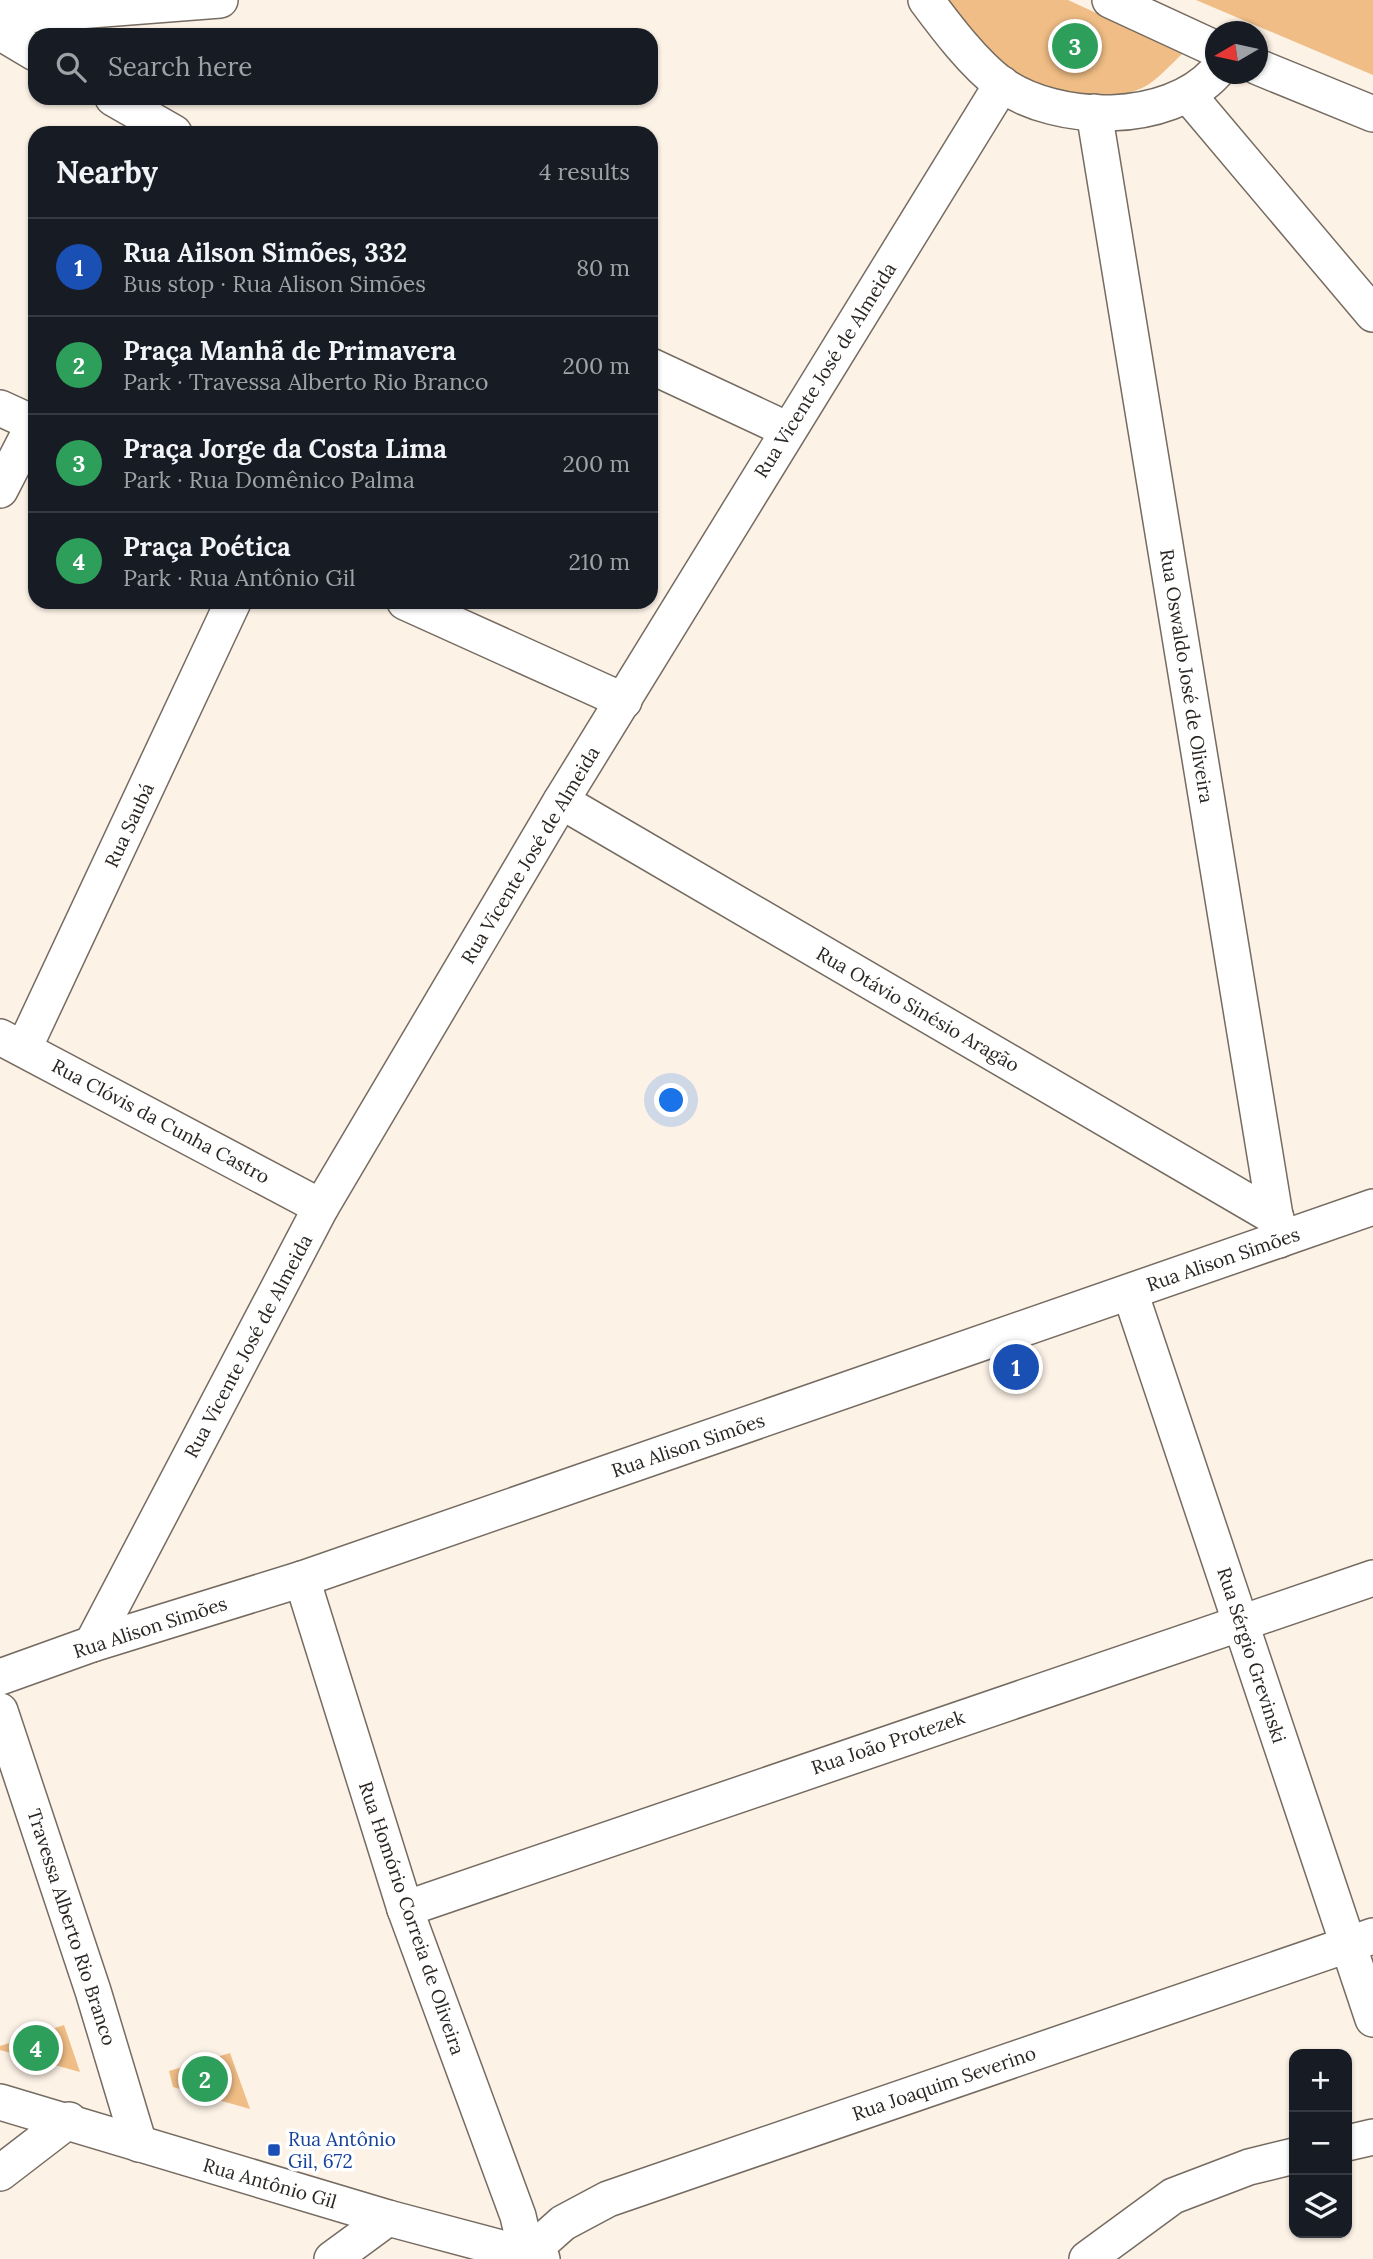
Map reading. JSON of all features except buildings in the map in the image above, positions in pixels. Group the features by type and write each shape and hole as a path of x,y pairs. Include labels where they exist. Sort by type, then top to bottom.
{"street":[{"path":"0,17 220,0"},
{"path":"926,0 956,38 1002,84 1049,105 1073,112 1138,110 1170,104 1189,96 1205,82"},
{"path":"1110,0 1205,44"},
{"path":"0,33 28,49"},
{"path":"1268,71 1373,114"},
{"name":"Rua Vicente José de Almeida","path":"92,1644 321,1207 561,801 1002,84"},
{"path":"1189,96 1373,314"},
{"path":"125,105 162,126"},
{"name":"Rua Oswaldo José de Oliveira","path":"1094,112 1277,1229"},
{"path":"658,369 788,430"},
{"path":"0,408 28,420"},
{"path":"0,490 28,436"},
{"name":"Rua Saubá","path":"12,1043 229,609"},
{"path":"420,609 624,701"},
{"name":"Rua Otávio Sinésio Aragão","path":"561,801 1277,1229"},
{"name":"Rua Clóvis da Cunha Castro","path":"12,1043 321,1207"},
{"name":"Rua Alison Simões","path":"0,1677 92,1644 302,1579 1130,1292 1277,1229 1373,1208"},
{"name":"Rua Sérgio Grevinski","path":"1130,1292 1240,1621 1361,1940 1373,2019"},
{"name":"Rua João Protezek","path":"405,1909 1240,1621 1373,1578"},
{"name":"Rua Homório Correia de Oliveira","path":"302,1579 405,1909 535,2257"},
{"name":"Travessa Alberto Rio Branco","path":"0,1711 89,1977 139,2144"},
{"name":"Rua Joaquim Severino","path":"535,2257 563,2223 608,2199 1361,1940"},
{"name":"Rua Antônio Gil","path":"0,2102 69,2120 139,2144 388,2218 535,2257"},
{"path":"0,2173 69,2120"},
{"path":"1352,2142 1373,2137"},
{"path":"1087,2259 1173,2196 1249,2167 1289,2157"},
{"path":"332,2259 388,2218"}],"shaded area":[{"path":"949,0 1068,0 1183,53 1142,88 1119,95 1074,95 1053,90 1012,70 973,36"},
{"path":"1196,0 1373,0 1373,75 1268,31 1268,21 1246,21"},
{"path":"64,2025 80,2072 0,2050 0,2046"},
{"path":"230,2053 250,2109 173,2087 169,2071"}],"place":[{"name":"Praça Jorge da Costa Lima","path":"1075,46"},
{"name":"Rua Ailson Simões, 332","path":"1016,1367"},
{"name":"Praça Poética","path":"36,2048"},
{"name":"Praça Manhã de Primavera","path":"205,2079"},
{"name":"Rua Antônio Gil, 672","path":"274,2150"}]}
